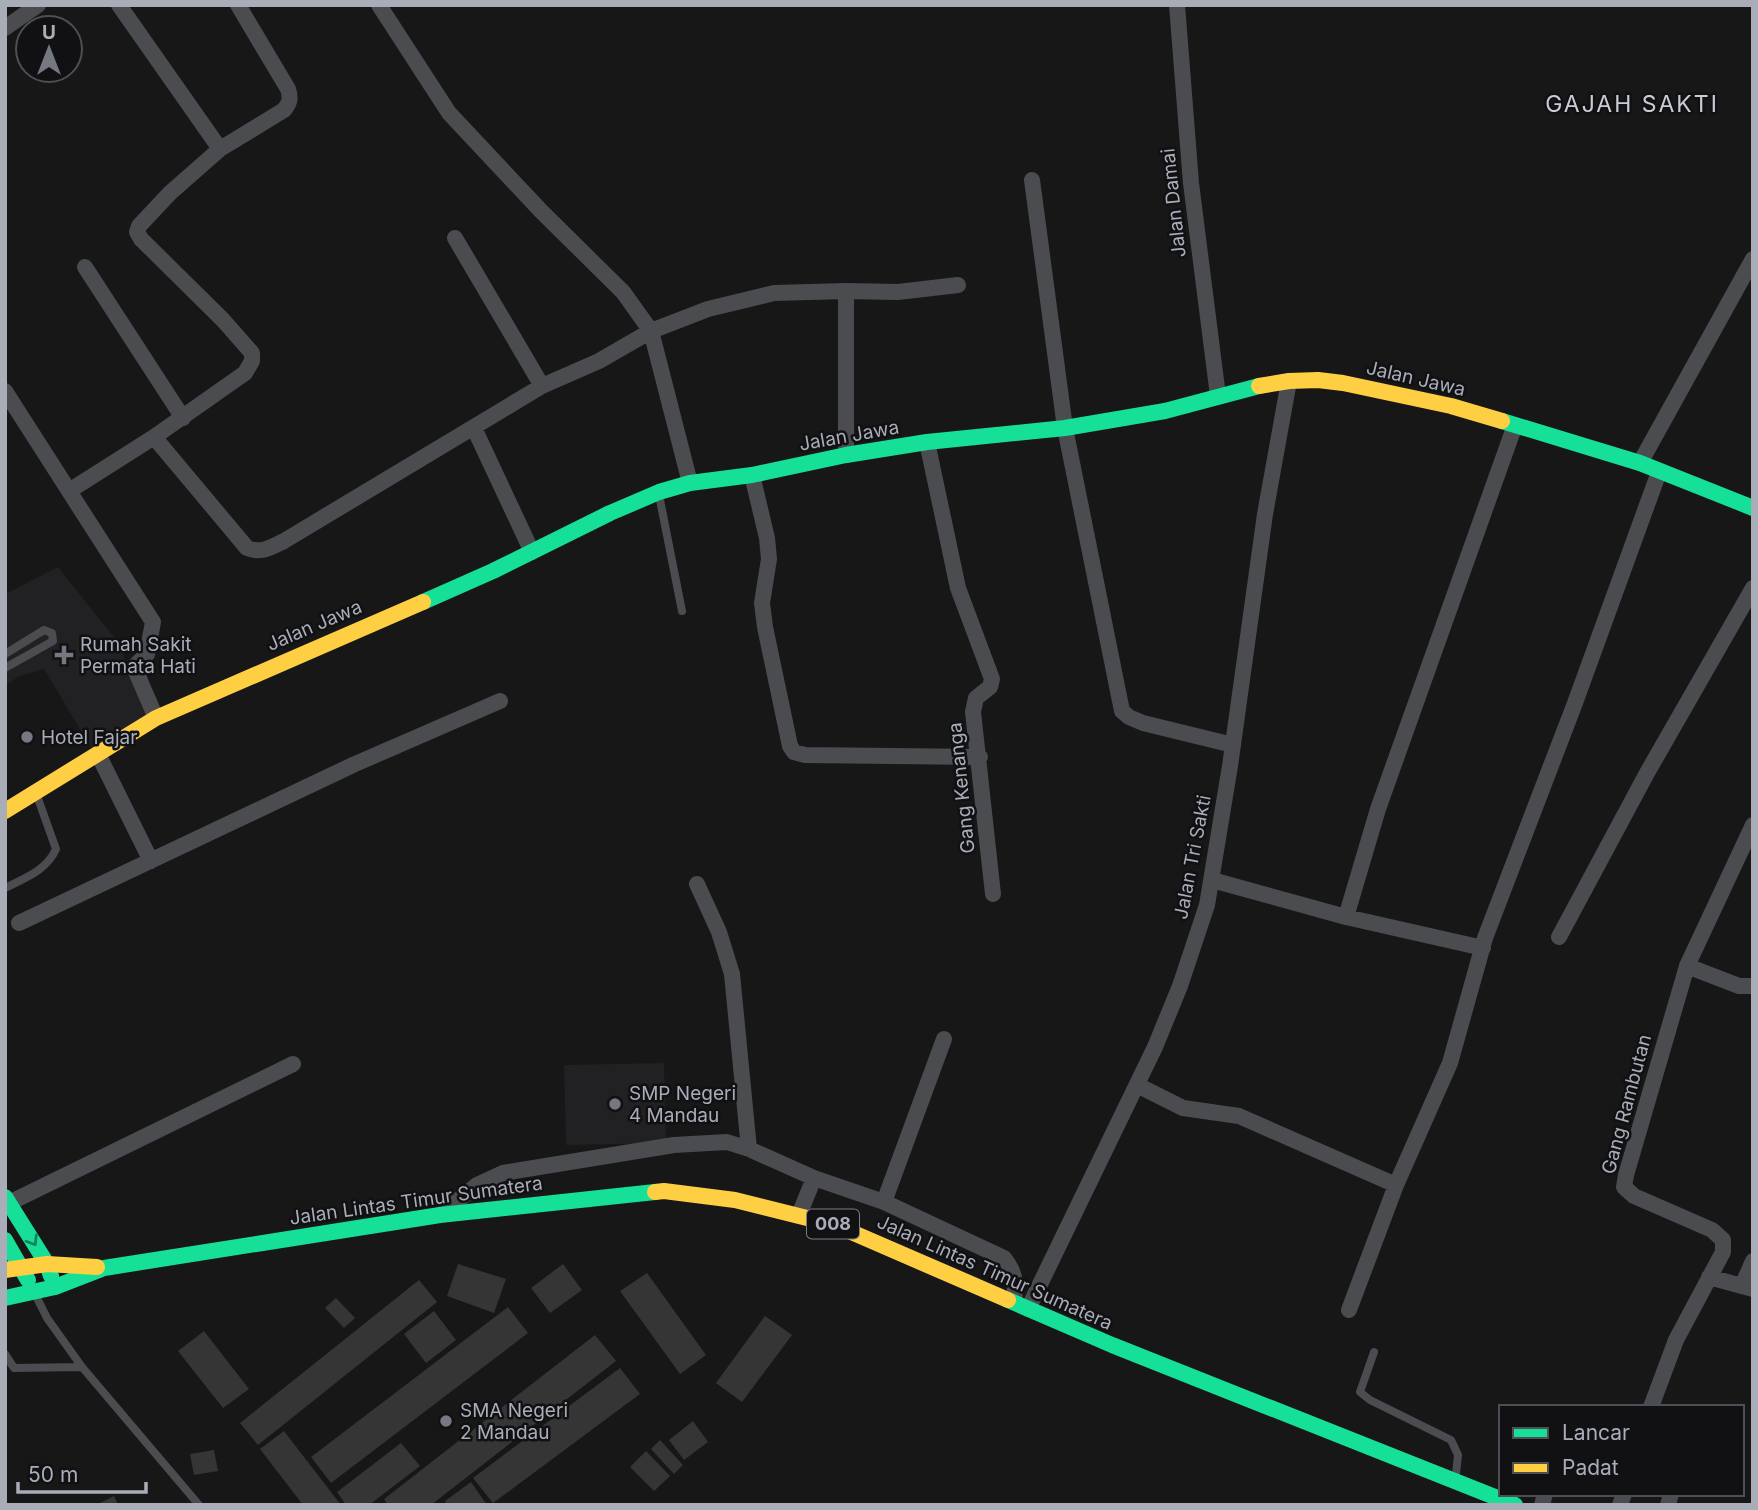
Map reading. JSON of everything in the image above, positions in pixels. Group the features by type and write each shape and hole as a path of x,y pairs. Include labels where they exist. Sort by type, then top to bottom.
{"main road":[{"name":"Jalan Jawa","path":"5,811 156,718 493,571 659,492 690,483 752,475 846,455 927,442 1065,428 1164,411 1253,387 1289,381 1318,380 1451,406 1516,425 1640,463 1753,508"},
{"name":"Jalan Lintas Timur Sumatera","path":"104,1268 440,1215 664,1191 734,1200 835,1225 1112,1345 1515,1505"},
{"path":"7,1200 47,1264 55,1287"},
{"path":"5,1240 13,1269 34,1293"},
{"name":"008","path":"13,1269 47,1264 104,1268"},
{"name":"008","path":"5,1298 55,1287 104,1268"}],"street":[{"path":"5,28 38,5"},
{"path":"119,5 220,149"},
{"path":"69,491 183,418 245,373 252,361 252,353 223,320 141,239 138,229 170,193 220,149 284,110 291,96 238,5"},
{"path":"379,5 449,113 559,230 623,292 652,331 690,483"},
{"name":"Jalan Damai","path":"1177,5 1193,196 1218,396"},
{"path":"1032,180 1065,428 1122,711 1129,718 1143,723 1233,745"},
{"path":"455,238 541,386"},
{"path":"1640,463 1751,266"},
{"path":"85,267 183,418"},
{"path":"154,437 247,548 260,551 284,541 541,386 599,361 652,331 708,309 774,293 898,292 958,285"},
{"path":"846,291 846,455"},
{"name":"Jalan Tri Sakti","path":"1021,1305 1156,1047 1207,905 1233,745 1265,514 1289,381"},
{"path":"5,391 153,622 147,654 134,667 156,718"},
{"path":"1346,917 1378,809 1516,425"},
{"path":"474,428 532,552"},
{"name":"Gang Kenanga","path":"927,442 958,589 992,679 990,687 976,698 974,704 993,894"},
{"path":"1349,1310 1396,1185 1450,1063 1483,948 1659,472"},
{"path":"752,475 767,538 769,559 762,603 765,627 793,752 804,755 980,757"},
{"path":"1559,937 1647,773 1753,588"},
{"path":"19,923 355,764 500,701"},
{"path":"98,754 151,861"},
{"path":"1753,825 1687,965 1739,986 1753,986"},
{"path":"1212,880 1346,917 1483,948"},
{"path":"697,884 719,932 732,974 749,1149"},
{"name":"Gang Rambutan","path":"1652,1405 1676,1340 1723,1252 1723,1240 1712,1230 1634,1196 1624,1187 1687,965"},
{"path":"884,1202 944,1039"},
{"path":"7,1200 293,1064"},
{"path":"1137,1085 1183,1108 1239,1116 1396,1185"},
{"path":"440,1215 477,1185 503,1173 674,1145 727,1142 814,1178 884,1202 1004,1258 1011,1267 1021,1305"},
{"path":"799,1215 814,1178"},
{"path":"1709,1277 1747,1287 1753,1261"}],"lane":[{"path":"659,492 682,611"},
{"path":"5,653 44,630 52,633 53,641 5,668"},
{"path":"5,888 40,869 51,860 56,849 36,793"},
{"path":"34,1293 47,1318 82,1367 199,1505"},
{"path":"1374,1352 1360,1392 1370,1400 1451,1440 1458,1455 1456,1480"},
{"path":"5,1354 14,1368 82,1367"}],"shaded area":[{"name":"Rumah Sakit Permata Hati","path":"58,567 117,641 150,716 93,751 44,669 20,676 5,685 5,594"},
{"name":"SMP Negeri 4 Mandau","path":"664,1063 666,1143 566,1145 564,1065"}],"building":[{"path":"458,1264 506,1279 494,1313 447,1296"},
{"path":"563,1264 582,1290 550,1313 531,1288"},
{"path":"647,1273 706,1355 680,1374 620,1291"},
{"path":"419,1280 437,1302 258,1445 240,1423"},
{"path":"336,1298 355,1318 344,1328 325,1308"},
{"path":"508,1307 528,1333 331,1483 311,1457"},
{"path":"434,1311 456,1340 426,1363 404,1334"},
{"path":"765,1316 792,1335 742,1402 716,1383"},
{"path":"204,1331 249,1389 223,1408 178,1351"},
{"path":"595,1335 616,1361 431,1505 388,1505 384,1499"},
{"path":"620,1368 640,1394 493,1503 473,1478"},
{"path":"693,1421 708,1442 684,1460 669,1440"},
{"path":"284,1431 341,1505 303,1505 260,1449"},
{"path":"660,1440 683,1465 674,1474 651,1449"},
{"path":"401,1443 420,1466 369,1505 346,1505 337,1492"},
{"path":"214,1450 218,1471 194,1475 190,1454"},
{"path":"646,1451 670,1476 654,1491 630,1467"},
{"path":"471,1482 487,1505 447,1505 445,1501"},
{"path":"114,1496 118,1505 96,1505"}],"traffic: fast":[{"path":"423,602 610,513 659,492 690,483 752,475 846,455 927,442 1065,428 1165,411 1259,386"},
{"path":"1502,421 1640,463 1753,508"},
{"path":"5,1298 55,1287 104,1268 440,1215 655,1192"},
{"path":"5,1197 47,1264 51,1276"},
{"path":"5,1240 28,1280"},
{"path":"1008,1300 1112,1345 1515,1505"}],"traffic: slow":[{"path":"1259,386 1289,381 1343,383 1451,406 1502,421"},
{"path":"5,811 156,718 423,602"},
{"path":"655,1192 735,1200 835,1225 1008,1300"},
{"path":"5,1270 47,1264 97,1267"}],"place":[{"name":"Rumah Sakit Permata Hati","path":"64,655"},
{"name":"Hotel Fajar","path":"27,737"},
{"name":"SMP Negeri 4 Mandau","path":"615,1104"},
{"name":"SMA Negeri 2 Mandau","path":"446,1421"}],"district":[{"name":"GAJAH SAKTI","path":"1632,104"}]}
